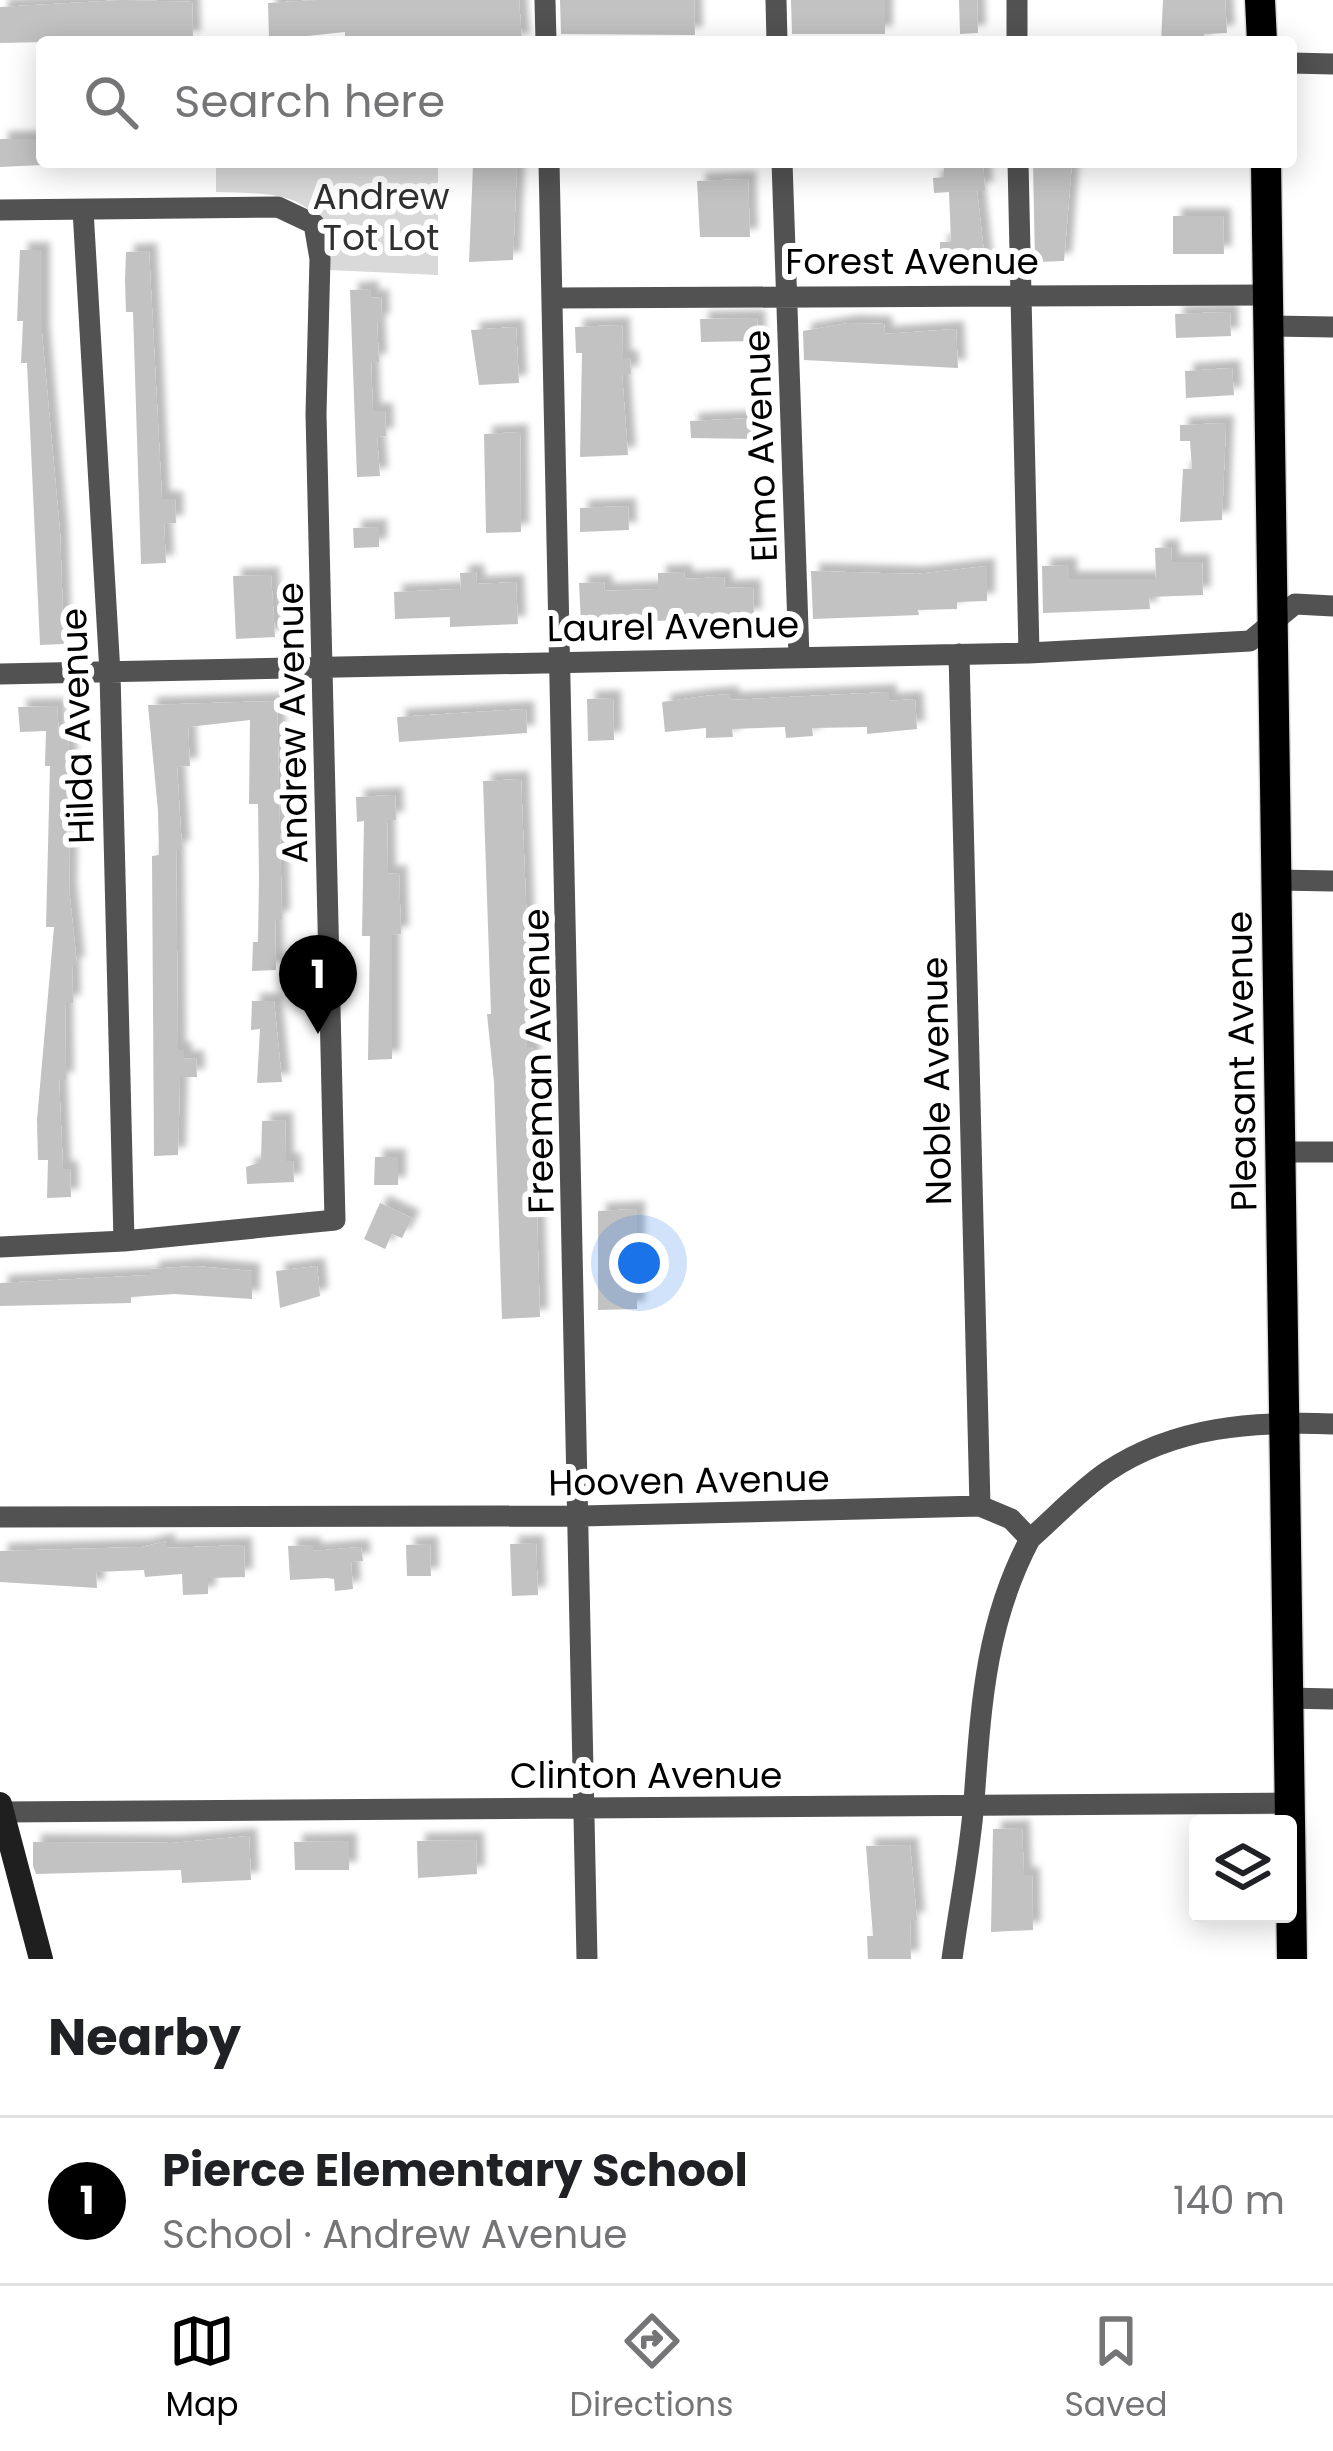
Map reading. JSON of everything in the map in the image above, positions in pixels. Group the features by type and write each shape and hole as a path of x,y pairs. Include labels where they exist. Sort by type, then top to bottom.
{"main road":[{"path":"1260,0 1262,36"},
{"name":"Pleasant Avenue","path":"1266,168 1292,1959"}],"street":[{"path":"545,0 546,36"},
{"path":"776,0 777,36"},
{"path":"1017,0 1017,36"},
{"path":"1297,63 1333,64"},
{"name":"Freeman Avenue","path":"549,168 582,1516 587,1959"},
{"name":"Elmo Avenue","path":"782,168 799,657"},
{"path":"1018,168 1029,653"},
{"name":"Andrew Avenue","path":"83,210 278,207 314,224 320,260 316,414 335,1220 124,1241"},
{"path":"0,210 83,210"},
{"name":"Hilda Avenue","path":"83,210 110,673 124,1241"},
{"name":"Forest Avenue","path":"554,298 1018,294 1270,310 1333,328"},
{"name":"Laurel Avenue","path":"0,674 1029,653 1250,641 1295,604 1333,606"},
{"name":"Noble Avenue","path":"959,654 980,1506"},
{"path":"1277,880 1333,880"},
{"path":"1282,1152 1333,1152"},
{"path":"0,1246 124,1241"},
{"path":"952,1959 974,1805 986,1657 1010,1577 1030,1539 1108,1471 1188,1435 1241,1423 1333,1424"},
{"path":"980,1506 1011,1519 1030,1539"},
{"name":"Hooven Avenue","path":"0,1517 582,1516 980,1506"},
{"path":"1288,1698 1333,1699"},
{"name":"Clinton Avenue","path":"1,1808 1290,1803"},
{"path":"1,1808 41,1959"}],"green space":[{"name":"Andrew Tot Lot","path":"216,168 438,168 438,275 329,270 327,244 310,211 279,196 216,192"}],"building":[{"path":"123,0 192,2 193,36 36,36 36,42 0,43 0,7"},
{"path":"519,0 522,36 345,36 345,32 269,36 268,3"},
{"path":"560,0 694,0 695,35 561,34"},
{"path":"791,0 885,0 885,34 792,34"},
{"path":"959,0 977,0 978,33 960,34"},
{"path":"1163,0 1225,0 1227,33 1161,36"},
{"path":"0,139 36,139 36,165 0,167"},
{"path":"473,168 517,168 513,260 469,262"},
{"path":"944,168 983,168 985,190 977,190 985,262 940,259 940,242 951,242 949,192 934,193 933,178 944,177"},
{"path":"1033,168 1072,168 1064,261 1035,262"},
{"path":"748,179 750,237 700,237 697,181"},
{"path":"1173,216 1223,216 1224,254 1173,254"},
{"path":"20,250 42,250 42,334 60,532 64,644 40,645 27,363 21,363 23,321 17,321"},
{"path":"149,251 162,499 175,499 176,523 164,524 166,563 141,564 133,312 126,312 125,280 126,252"},
{"path":"371,289 371,298 381,297 382,322 377,322 379,362 371,362 373,411 385,411 386,436 377,437 380,476 357,477 350,290"},
{"path":"1230,312 1231,336 1176,338 1175,314"},
{"path":"757,318 758,341 701,342 700,319"},
{"path":"849,323 884,324 885,334 956,329 958,368 804,360 803,331"},
{"path":"622,325 623,358 630,358 631,374 622,374 628,455 580,457 582,353 576,353 575,327"},
{"path":"516,327 519,383 479,385 471,330"},
{"path":"1232,368 1234,395 1186,398 1185,371"},
{"path":"753,418 754,439 691,438 690,421"},
{"path":"1226,423 1222,520 1180,522 1183,469 1192,469 1190,441 1180,441 1180,425"},
{"path":"520,432 521,532 486,533 484,434"},
{"path":"628,506 629,530 580,532 580,508"},
{"path":"379,527 379,547 354,548 353,528"},
{"path":"1171,547 1172,562 1202,562 1203,595 1149,597 1150,609 1043,613 1042,566 1069,565 1069,579 1156,579 1155,548"},
{"path":"987,566 987,601 957,602 957,609 918,610 919,615 813,619 811,571 917,574"},
{"path":"476,572 477,584 516,582 518,624 450,627 450,617 395,619 394,592 461,589 460,573"},
{"path":"684,572 685,579 724,577 725,588 753,587 754,617 581,624 579,583 604,582 605,591 658,589 658,573"},
{"path":"271,575 275,637 236,639 233,576"},
{"path":"889,692 889,701 915,699 917,729 867,734 867,727 812,728 813,736 786,738 785,727 732,729 733,737 706,738 706,728 665,732 662,702 731,694 731,700"},
{"path":"613,698 614,740 588,741 587,699"},
{"path":"277,701 282,919 275,919 276,970 252,971 253,942 258,942 259,878 258,804 249,804 250,720 188,727 190,766 177,767 182,849 176,849 178,1050 184,1050 184,1059 196,1058 197,1077 180,1077 178,1155 154,1156 152,856 159,855 148,705"},
{"path":"57,706 59,737 68,737 69,889 77,965 72,965 73,1003 65,1003 66,1080 59,1080 63,1169 70,1169 71,1197 47,1198 48,1160 38,1160 37,1120 54,927 46,927 50,766 45,766 46,731 20,732 18,707"},
{"path":"526,709 527,733 399,742 397,717"},
{"path":"521,779 530,1002 525,1002 527,1047 532,1047 540,1317 502,1319 494,1082 487,1014 491,1014 483,781"},
{"path":"395,795 396,820 387,820 388,874 399,873 401,934 392,935 392,1059 368,1060 370,936 362,936 364,821 357,822 356,797"},
{"path":"252,1001 274,1001 282,1082 257,1083 260,1029 251,1030"},
{"path":"285,1120 286,1161 293,1161 294,1182 247,1184 246,1167 261,1162 262,1121"},
{"path":"375,1157 398,1157 398,1185 374,1185"},
{"path":"380,1203 412,1218 402,1238 392,1234 385,1249 364,1239"},
{"path":"637,1209 637,1309 598,1310 598,1211"},
{"path":"194,1266 252,1271 252,1299 174,1294 131,1297 131,1303 0,1306 0,1283 151,1275 151,1269"},
{"path":"317,1266 320,1296 280,1308 276,1271"},
{"path":"167,1541 167,1548 244,1545 245,1577 208,1578 208,1594 183,1595 182,1574 145,1577 144,1570 96,1572 97,1588 0,1582 0,1551 142,1547"},
{"path":"536,1543 538,1595 512,1596 510,1544"},
{"path":"430,1544 431,1576 407,1576 406,1545"},
{"path":"313,1545 313,1551 361,1547 363,1561 351,1562 353,1589 335,1591 334,1579 327,1578 290,1580 288,1546"},
{"path":"1022,1828 1024,1875 1032,1875 1033,1930 991,1932 993,1829"},
{"path":"249,1836 251,1880 182,1883 181,1870 36,1874 33,1866 33,1842 172,1843"},
{"path":"476,1840 477,1874 418,1878 417,1841"},
{"path":"349,1841 349,1870 295,1870 294,1842"},
{"path":"910,1845 917,1920 910,1920 911,1959 868,1959 867,1936 873,1936 866,1846"}],"place":[{"name":"Pierce Elementary School","path":"318,1034"}]}
